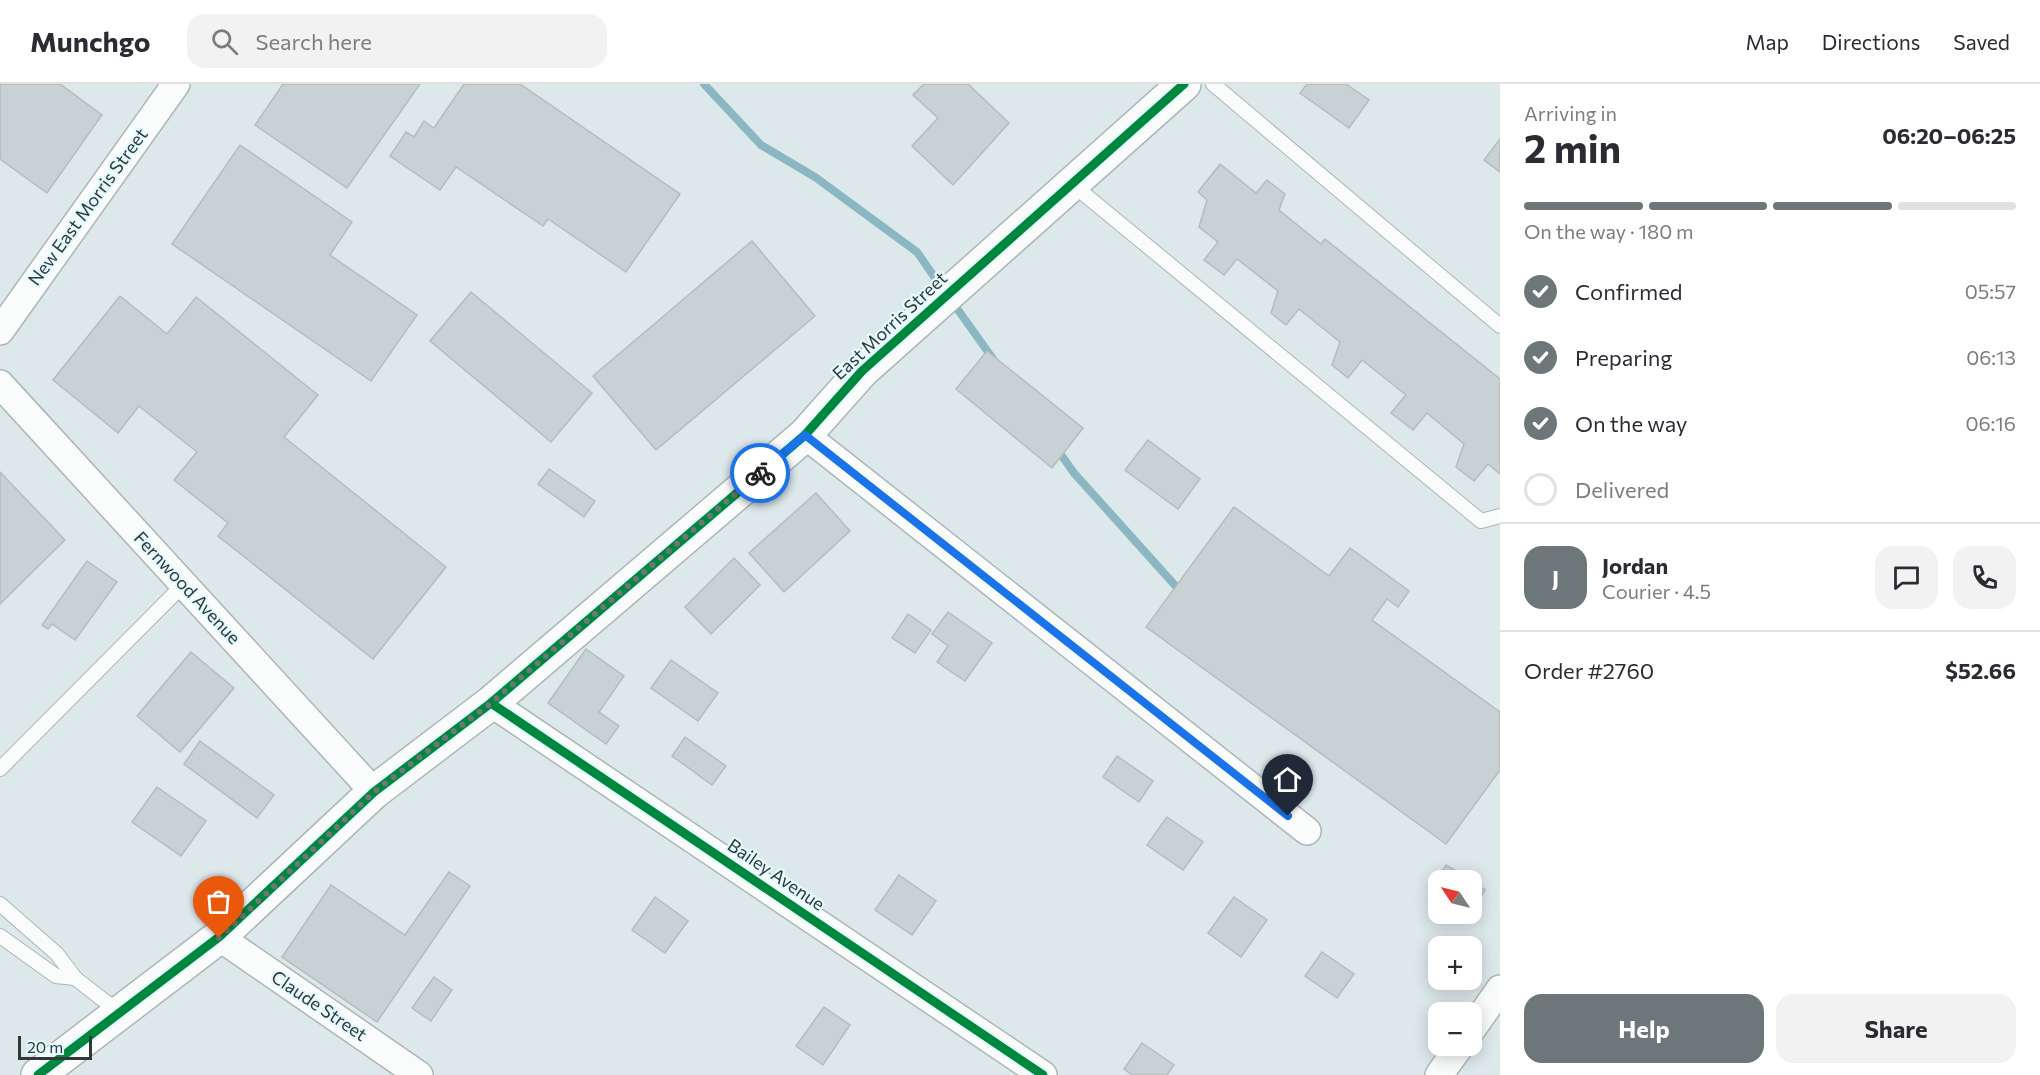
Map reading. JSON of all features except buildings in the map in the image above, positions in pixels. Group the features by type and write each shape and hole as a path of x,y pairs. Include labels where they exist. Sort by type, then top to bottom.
{"main road":[{"name":"East Morris Street","path":"38,1075 219,938 374,792 491,703 805,435 862,371 1184,84"}],"street":[{"name":"New East Morris Street","path":"0,331 176,84"},
{"name":"Fernwood Avenue","path":"0,384 374,792"},
{"path":"805,435 1307,831"},
{"name":"Bailey Avenue","path":"491,703 1043,1075"},
{"name":"Claude Street","path":"219,938 419,1075"},
{"path":"1482,1015 1500,989"},
{"path":"1439,1075 1453,1056"}],"lane":[{"path":"1213,84 1500,326"},
{"path":"1072,184 1481,521 1500,516"},
{"path":"0,769 184,584"},
{"path":"0,904 57,954 75,978 120,1013"},
{"path":"0,936 56,976 75,978"}],"waterway":[{"path":"704,84 761,145 815,177 917,252 942,288"},
{"path":"951,300 993,359"},
{"path":"1057,449 1074,473 1181,592"}],"cycle path":[{"path":"38,1075 219,937 374,792 491,703 805,435 862,371 1184,84"},
{"path":"491,703 1043,1075"}],"way so far":[{"path":"219,938 374,792 491,703 760,473"}],"route":[{"path":"760,473 805,435 1288,816"}]}
